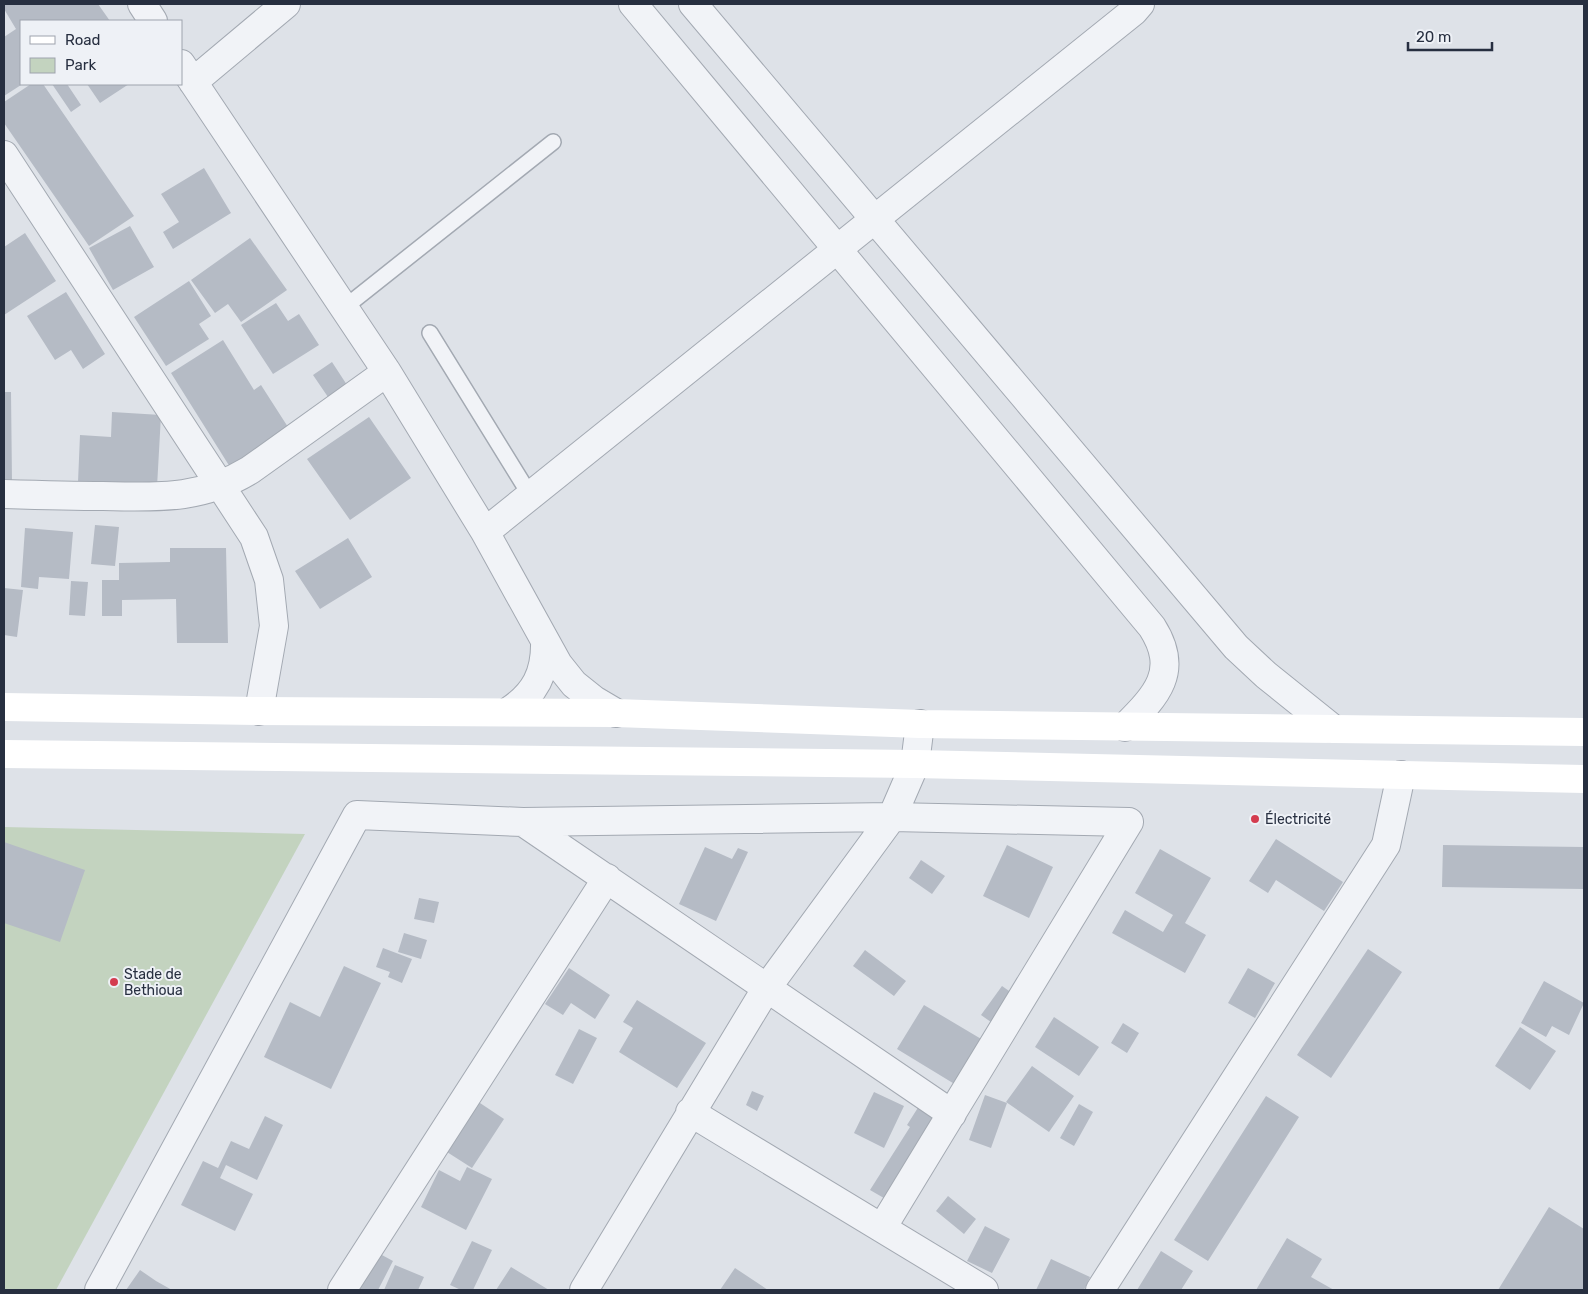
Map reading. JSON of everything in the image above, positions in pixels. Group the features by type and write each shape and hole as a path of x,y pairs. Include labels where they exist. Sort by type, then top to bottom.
{"main road":[{"path":"4,706 259,711 509,711 920,724 1584,732"},
{"path":"4,754 915,764 1584,779"}],"street":[{"path":"142,4 152,20"},
{"path":"286,4 187,73 387,372 485,532 558,664 574,684 594,700 616,713"},
{"path":"633,4 1140,612 1161,640 1165,656 1165,672 1160,687 1152,700 1126,727"},
{"path":"694,4 1236,647 1266,676 1332,728"},
{"path":"485,532 1134,11 1140,4"},
{"path":"4,155 254,537 269,580 274,626 259,711"},
{"path":"4,494 164,497 202,492 250,470 387,372"},
{"path":"509,711 523,702 534,689 542,674 546,658 545,641"},
{"path":"592,1287 690,1112 766,989 892,818 915,764 920,724"},
{"path":"1100,1290 1386,845 1401,774"},
{"path":"99,1290 357,815 523,822 892,818 1129,822 882,1228"},
{"path":"523,822 952,1114"},
{"path":"342,1290 607,878"},
{"path":"690,1112 984,1290"}],"lane":[{"path":"344,308 553,142"},
{"path":"430,334 530,495"}],"green space":[{"name":"Stade de Bethioua","path":"4,827 305,834 56,1290 4,1290"}],"building":[{"path":"4,4 98,4 109,20 20,20 21,85 4,96 4,37 16,29 4,9"},
{"path":"30,85 44,85 134,216 89,246 4,123 4,102"},
{"path":"53,85 68,85 81,105 71,112"},
{"path":"88,85 127,85 100,103"},
{"path":"204,168 231,213 173,249 163,232 179,222 161,194"},
{"path":"130,226 154,267 113,290 89,248"},
{"path":"25,233 56,281 4,315 4,247"},
{"path":"250,238 287,290 241,322 228,304 215,313 191,280"},
{"path":"189,281 211,316 199,324 209,339 166,366 134,317"},
{"path":"66,292 105,354 83,369 71,350 55,360 27,316"},
{"path":"276,303 288,321 299,314 319,345 273,374 241,325"},
{"path":"223,340 254,390 261,385 295,438 235,475 171,373"},
{"path":"332,362 347,385 328,397 313,375"},
{"path":"4,392 11,392 12,482 4,482"},
{"path":"112,412 161,415 157,487 78,482 80,435 111,437"},
{"path":"369,417 411,478 350,520 307,459"},
{"path":"95,525 119,527 115,566 91,564"},
{"path":"25,528 73,532 69,579 39,577 38,589 21,587"},
{"path":"348,538 372,577 320,609 295,571"},
{"path":"170,548 226,548 228,643 177,643 176,599 122,600 122,616 102,616 102,580 119,580 119,563 170,562"},
{"path":"71,581 88,582 85,616 69,615"},
{"path":"4,588 23,590 17,637 4,635"},
{"path":"1276,839 1343,882 1324,911 1276,880 1268,893 1249,881"},
{"path":"4,842 85,870 60,942 4,923"},
{"path":"1007,845 1053,867 1029,918 983,896"},
{"path":"1443,845 1584,847 1584,889 1442,887"},
{"path":"705,847 732,859 738,848 748,852 716,921 679,904"},
{"path":"1160,849 1211,878 1185,923 1206,935 1185,973 1112,933 1125,910 1163,932 1173,915 1135,893"},
{"path":"921,860 945,876 932,894 909,878"},
{"path":"419,898 439,902 434,923 414,919"},
{"path":"404,933 427,940 421,959 398,952"},
{"path":"383,948 412,959 402,983 388,977 390,972 376,967"},
{"path":"1368,949 1402,972 1331,1078 1297,1055"},
{"path":"865,950 906,981 894,996 853,966"},
{"path":"344,966 381,983 331,1089 264,1057 290,1002 320,1017"},
{"path":"569,968 610,995 595,1019 571,1003 563,1015 545,1004"},
{"path":"1248,968 1275,983 1255,1018 1228,1003"},
{"path":"1544,981 1584,1003 1569,1035 1552,1026 1546,1037 1521,1023"},
{"path":"1002,986 1026,1003 1005,1032 981,1015"},
{"path":"637,1000 706,1043 677,1088 619,1052 633,1028 623,1022"},
{"path":"924,1005 993,1046 966,1091 897,1049"},
{"path":"1054,1017 1099,1047 1079,1076 1035,1047"},
{"path":"1123,1023 1139,1033 1127,1053 1111,1043"},
{"path":"1520,1027 1556,1051 1530,1090 1495,1066"},
{"path":"579,1029 597,1038 573,1084 555,1075"},
{"path":"1032,1066 1074,1096 1049,1132 1006,1102"},
{"path":"752,1091 764,1096 757,1111 746,1105"},
{"path":"874,1092 904,1106 884,1148 854,1133"},
{"path":"468,1095 504,1119 472,1168 436,1145"},
{"path":"985,1095 1007,1103 991,1148 969,1140"},
{"path":"1266,1096 1299,1117 1208,1261 1174,1240"},
{"path":"1079,1104 1093,1112 1074,1146 1060,1138"},
{"path":"919,1106 941,1120 889,1201 870,1190 910,1127 907,1125"},
{"path":"265,1116 283,1125 257,1180 226,1165 220,1178 253,1194 235,1231 181,1205 203,1161 218,1168 231,1141 249,1149"},
{"path":"467,1167 492,1179 466,1230 421,1207 439,1170 460,1181"},
{"path":"948,1196 976,1219 964,1234 936,1211"},
{"path":"1549,1207 1584,1229 1584,1290 1498,1290"},
{"path":"985,1226 1010,1239 992,1273 967,1261"},
{"path":"1287,1238 1322,1259 1311,1277 1334,1290 1256,1290"},
{"path":"472,1241 492,1250 473,1290 461,1290 450,1285"},
{"path":"369,1248 393,1261 378,1290 351,1290"},
{"path":"1161,1251 1193,1271 1181,1290 1137,1290"},
{"path":"1051,1259 1090,1277 1084,1290 1036,1290"},
{"path":"395,1265 424,1277 418,1290 384,1290"},
{"path":"511,1267 549,1290 496,1290"},
{"path":"735,1268 768,1290 720,1290"},
{"path":"140,1270 156,1281 172,1290 126,1290"}],"place":[{"name":"Électricité","path":"1255,819"},
{"name":"Stade de Bethioua","path":"114,982"}]}
